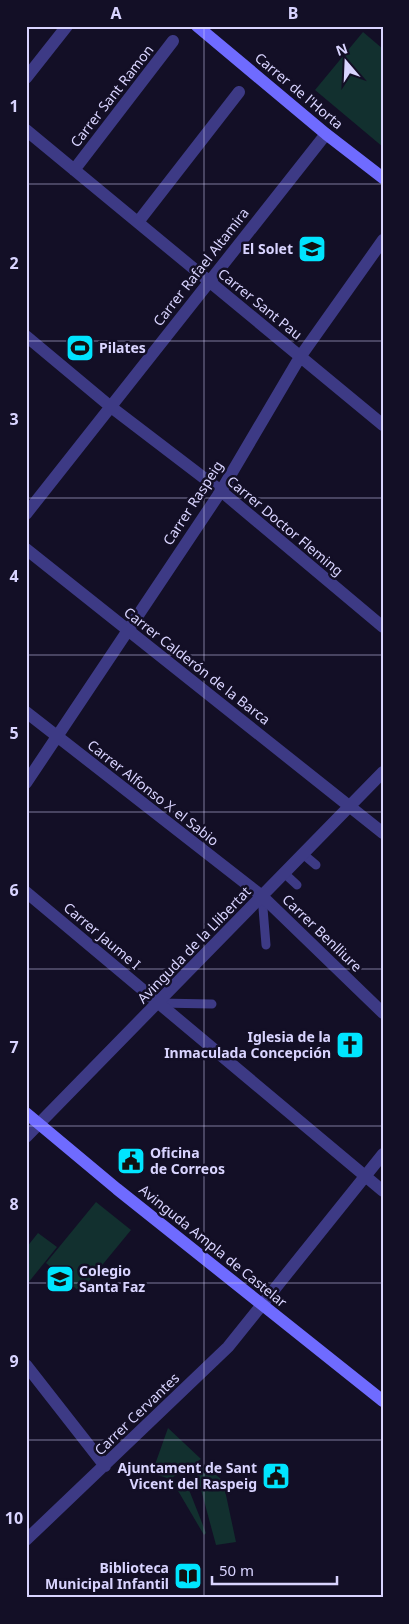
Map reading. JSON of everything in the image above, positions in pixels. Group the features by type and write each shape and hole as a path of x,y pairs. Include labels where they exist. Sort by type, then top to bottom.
{"main road":[{"name":"Carrer de l'Horta","path":"197,26 326,134 383,178"},
{"name":"Avinguda Ampla de Castelar","path":"26,1113 383,1401"}],"street":[{"path":"26,78 67,26"},
{"name":"Carrer Sant Ramon","path":"74,170 173,41"},
{"path":"138,222 239,92"},
{"name":"Carrer Sant Pau","path":"26,130 383,425"},
{"name":"Carrer Rafael Altamira","path":"26,514 208,281 326,134"},
{"name":"Carrer Raspeig","path":"26,783 220,490 300,357 383,240"},
{"name":"Carrer Doctor Fleming","path":"26,336 111,407 220,490 383,627"},
{"name":"Carrer Calderón de la Barca","path":"26,550 383,833"},
{"name":"Carrer Alfonso X el Sabio","path":"26,712 262,896"},
{"name":"Avinguda de la Llibertat","path":"26,1137 383,772"},
{"name":"Carrer Jaume I","path":"26,892 383,1191"},
{"name":"Carrer Benlliure","path":"262,896 383,1013"},
{"name":"Carrer Cervantes","path":"28,1533 105,1466 228,1347 383,1154"},
{"path":"26,1365 105,1466"}],"lane":[{"path":"303,854 316,865"},
{"path":"284,873 297,885"},
{"path":"262,896 266,945"},
{"path":"159,1003 212,1004"}],"green space":[{"path":"363,32 383,49 383,147 315,90"},
{"path":"96,1202 131,1230 80,1292 46,1263"},
{"path":"38,1233 57,1247 28,1283 26,1281 26,1248"},
{"path":"168,1428 201,1459 170,1479 152,1473"},
{"path":"206,1466 223,1481 236,1542 216,1545 196,1471"},
{"path":"184,1477 206,1533 204,1535 174,1484"}],"place":[{"name":"El Solet","path":"312,249"},
{"name":"Pilates","path":"80,348"},
{"name":"Iglesia de la Inmaculada Concepción","path":"350,1045"},
{"name":"Oficina de Correos","path":"131,1161"},
{"name":"Colegio Santa Faz","path":"60,1279"},
{"name":"Ajuntament de Sant Vicent del Raspeig","path":"276,1476"},
{"name":"Biblioteca Municipal Infantil","path":"188,1576"}]}
